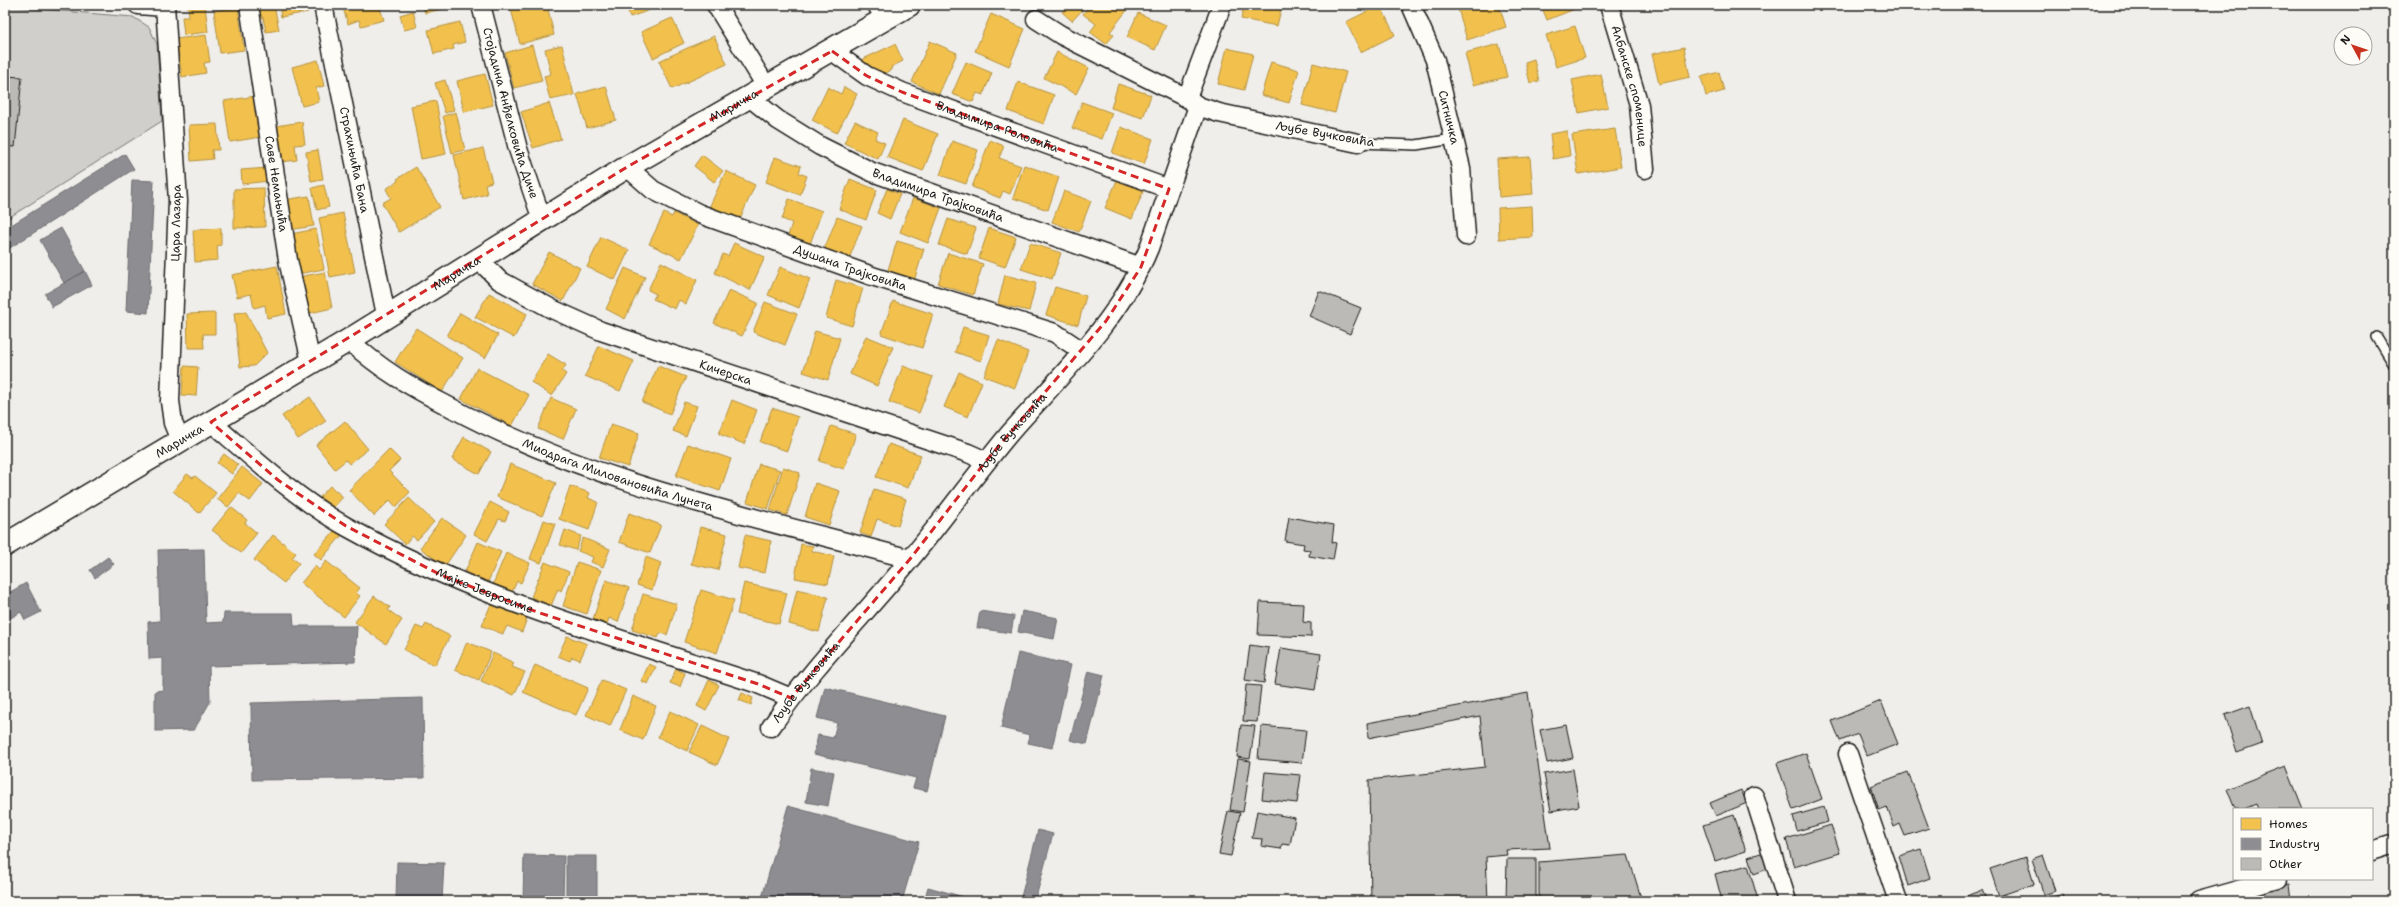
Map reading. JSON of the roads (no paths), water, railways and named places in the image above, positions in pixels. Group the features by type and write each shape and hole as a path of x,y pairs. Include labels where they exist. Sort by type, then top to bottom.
{"street":[{"path":"138,5 165,6"},
{"name":"Саве Немањића","path":"249,5 288,260 311,362"},
{"name":"Страхињића Бана","path":"323,5 386,315"},
{"name":"Стојадина Анђелковића Диче","path":"481,5 518,149 542,220"},
{"name":"Владимира Трајковића","path":"716,5 757,91 778,120 820,146 872,172 1141,267"},
{"name":"Маричка","path":"5,546 349,340 386,315 627,167 757,91 832,51 881,12 909,5"},
{"name":"Љубе Вучковића","path":"771,728 791,698 910,559 986,462 1082,351 1122,298 1141,267 1169,189 1192,102 1222,5"},
{"name":"Ситничка","path":"1411,5 1435,60 1454,138 1461,168 1466,236"},
{"name":"Албанске споменице","path":"1609,5 1639,105 1645,169"},
{"name":"Цара Лазара","path":"165,6 178,201 170,402 173,423 180,440"},
{"path":"1036,19 1061,35 1192,102"},
{"name":"Владимира Роловића","path":"832,51 867,76 902,92 1169,189"},
{"name":"Љубе Вучковића","path":"1192,102 1219,113 1358,143"},
{"name":"Душана Трајковића","path":"627,167 653,190 700,214 872,276 1055,333 1082,351"},
{"name":"Кичерска","path":"478,259 499,280 552,309 601,331 968,453 986,462"},
{"name":"Миодрага Миловановића Лунета","path":"349,340 370,360 406,384 523,444 661,492 910,559"},
{"name":"Мајке Јевросиме","path":"211,422 278,480 346,526 441,575 537,612 758,684 791,698"},
{"path":"1848,754 1898,901"},
{"path":"1754,796 1787,901"},
{"path":"2373,851 2394,844"},
{"path":"2199,901 2273,880"}],"lane":[{"name":"Љубе Вучковића","path":"1358,143 1416,145 1454,138"},
{"path":"2377,338 2394,365"}]}
